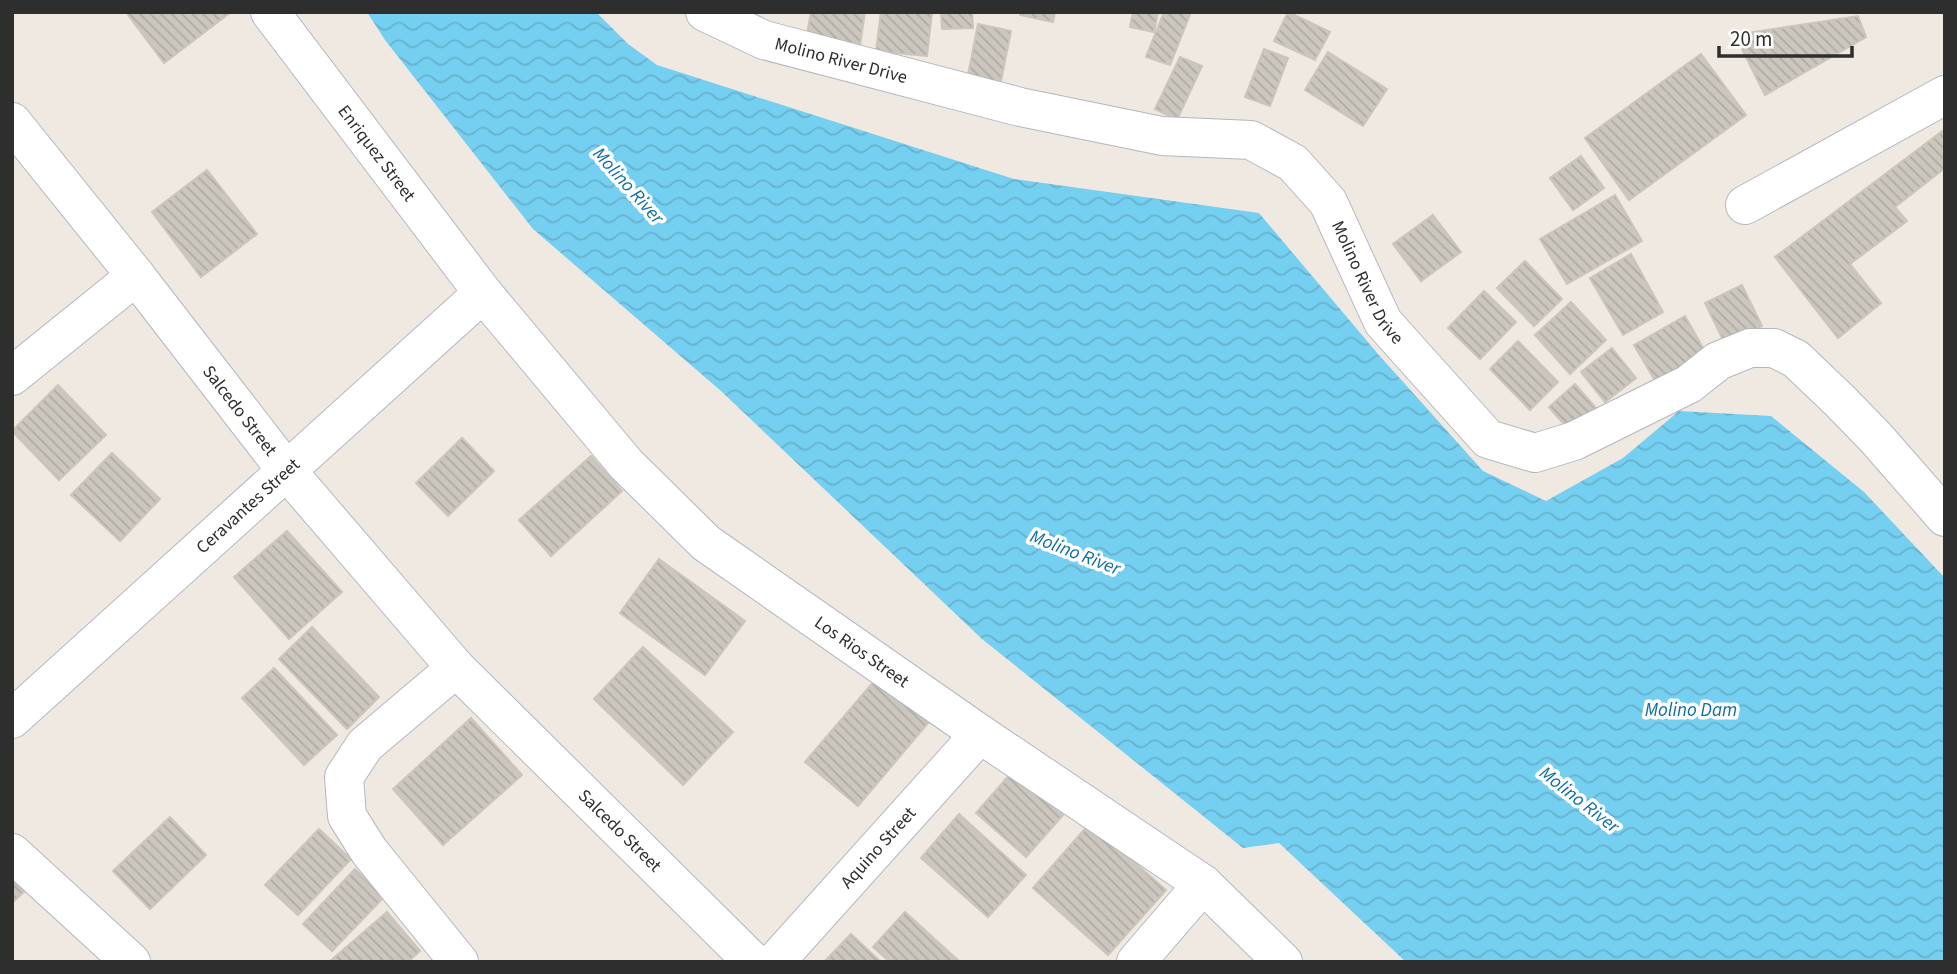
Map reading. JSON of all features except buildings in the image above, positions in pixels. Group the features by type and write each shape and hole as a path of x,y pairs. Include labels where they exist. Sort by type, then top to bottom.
{"street":[{"name":"Enriquez Street","path":"270,12 483,293"},
{"name":"Molino River Drive","path":"705,12 764,40 1020,107 1162,136 1251,140 1293,163 1328,202 1382,322 1488,439 1535,453 1574,441 1689,384 1718,361 1750,348 1774,348 1796,359 1840,401 1945,517"},
{"path":"1745,205 1945,94"},
{"name":"Salcedo Street","path":"12,122 136,276 286,470 456,668 753,962"},
{"path":"12,376 136,276"},
{"name":"Ceravantes Street","path":"12,719 483,293"},
{"name":"Los Rios Street","path":"483,293 626,464 706,543 980,734 1203,884 1283,962"},
{"path":"456,668 365,745 344,777 347,816 369,851 459,962"},
{"name":"Aquino Street","path":"775,962 980,734"},
{"path":"12,853 131,962"},
{"path":"1136,962 1203,884"}],"water":[{"name":"Molino Dam","path":"367,12 596,12 628,44 657,65 1014,179 1259,213 1378,354 1483,471 1546,501 1623,458 1679,411 1771,416 1864,492 1945,578 1945,962 1406,962 1279,843 1243,848 982,639 721,391 533,229 385,40"}],"water label":[{"name":"Molino River","path":"628,186"},
{"name":"Molino River","path":"1075,553"},
{"name":"Molino River","path":"1579,800"}]}
